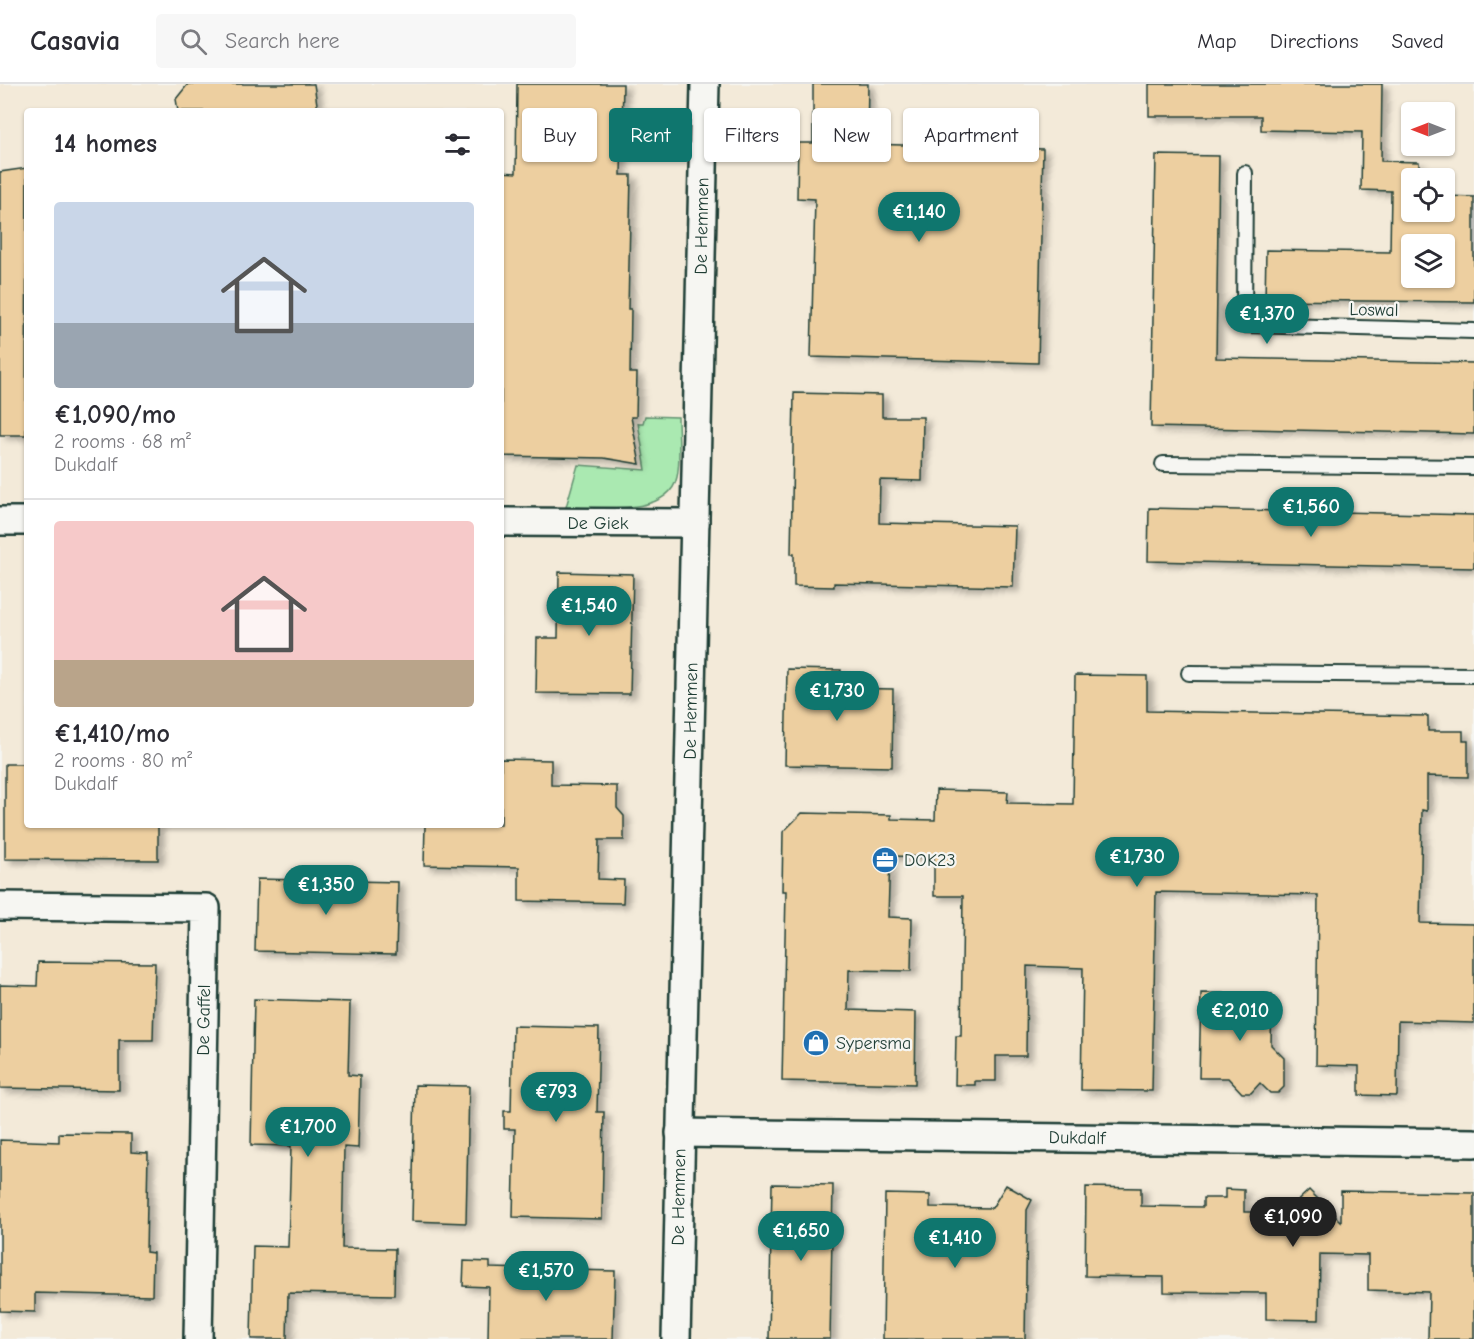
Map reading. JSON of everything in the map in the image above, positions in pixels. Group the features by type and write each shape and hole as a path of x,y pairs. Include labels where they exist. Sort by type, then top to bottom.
{"street":[{"name":"De Hemmen","path":"676,1339 705,84"},
{"path":"0,521 24,521"},
{"name":"De Giek","path":"504,522 695,523"},
{"name":"De Gaffel","path":"0,906 206,908 198,1339"},
{"name":"Dukdalf","path":"680,1133 1474,1143"}],"lane":[{"name":"Loswal","path":"1245,173 1244,325 1474,331"},
{"path":"1163,464 1474,467"},
{"path":"1189,672 1474,675"}],"shaded area":[{"path":"0,84 1474,84 1474,1339 0,1339"}],"green space":[{"path":"645,416 678,417 678,470 671,490 661,499 630,507 566,507 578,465 646,470 638,423 643,423"}],"building":[{"path":"188,84 314,84 318,108 178,108 176,99"},
{"path":"517,84 623,84 622,108 609,108 609,162 621,162 621,175 631,175 628,309 631,309 630,373 637,373 636,417 631,417 640,464 604,458 504,456 504,172 516,173"},
{"path":"813,84 868,84 868,108 813,108"},
{"path":"1149,84 1382,84 1381,161 1419,162 1419,168 1401,168 1401,222 1455,222 1455,196 1474,197 1474,302 1265,300 1266,250 1390,252 1391,191 1361,190 1362,132 1261,130 1261,116 1149,116"},
{"path":"800,143 812,143 812,162 891,162 891,145 903,145 903,162 1039,162 1039,149 1043,149 1038,363 811,357 815,199 797,198"},
{"path":"1156,155 1219,156 1216,358 1474,363 1474,434 1151,427"},
{"path":"24,168 24,435 0,435 0,172"},
{"path":"794,393 882,395 882,417 923,417 922,481 880,480 879,523 1015,526 1013,587 834,583 834,587 794,586 794,554 791,554"},
{"path":"1149,508 1474,515 1474,568 1148,561"},
{"path":"559,572 633,574 630,694 536,693 537,638 558,638"},
{"path":"787,669 841,670 840,688 893,689 892,767 785,765"},
{"path":"1075,675 1147,676 1147,711 1428,716 1428,731 1463,731 1463,741 1468,741 1468,777 1427,776 1427,811 1422,810 1420,923 1474,924 1474,1023 1398,1021 1397,1096 1359,1095 1359,1066 1316,1065 1318,895 1156,892 1152,1091 1081,1090 1083,968 1027,966 1026,1056 996,1056 996,1081 975,1081 975,1085 955,1085 956,1036 961,1036 963,896 934,896 934,857 890,856 888,917 912,918 911,971 849,970 848,1010 916,1012 915,1084 782,1081 786,891 782,891 783,832 802,813 891,815 891,819 935,820 936,790 1008,792 1007,803 1073,804"},
{"path":"504,759 551,760 551,785 617,786 617,808 624,816 624,840 599,840 598,879 624,880 623,903 519,901 519,867 424,865 425,828 504,828"},
{"path":"5,764 24,764 24,828 158,828 158,860 5,859"},
{"path":"257,879 398,882 396,954 255,951"},
{"path":"38,962 155,963 153,1040 119,1040 119,1090 0,1088 0,985 37,986"},
{"path":"1201,993 1272,994 1271,1045 1284,1058 1284,1087 1278,1093 1270,1093 1260,1083 1251,1093 1242,1093 1228,1078 1199,1078"},
{"path":"254,999 350,1002 348,1075 360,1076 358,1148 344,1147 342,1248 395,1249 394,1295 288,1293 287,1339 251,1339 253,1246 288,1247 291,1146 251,1145"},
{"path":"513,1026 599,1028 597,1112 604,1112 602,1219 513,1217 515,1129 504,1129 504,1111 511,1111"},
{"path":"415,1085 469,1086 466,1223 412,1221"},
{"path":"59,1133 131,1134 131,1152 148,1153 146,1252 153,1253 152,1296 35,1293 35,1312 0,1311 0,1140 59,1142"},
{"path":"772,1184 833,1185 830,1339 769,1339"},
{"path":"1006,1185 1032,1200 1027,1210 1025,1339 883,1339 885,1194 930,1195 930,1207 992,1208"},
{"path":"1086,1187 1141,1188 1141,1206 1203,1207 1203,1198 1225,1198 1225,1189 1244,1190 1244,1212 1286,1212 1309,1190 1341,1222 1341,1191 1474,1193 1474,1339 1428,1339 1429,1292 1368,1290 1368,1255 1320,1254 1319,1320 1266,1319 1266,1293 1164,1292 1164,1277 1085,1276"},
{"path":"464,1261 490,1262 490,1268 615,1271 613,1339 488,1339 489,1287 463,1286"}],"place":[{"name":"DOK23","path":"885,860"},
{"name":"Sypersma","path":"816,1043"}]}
